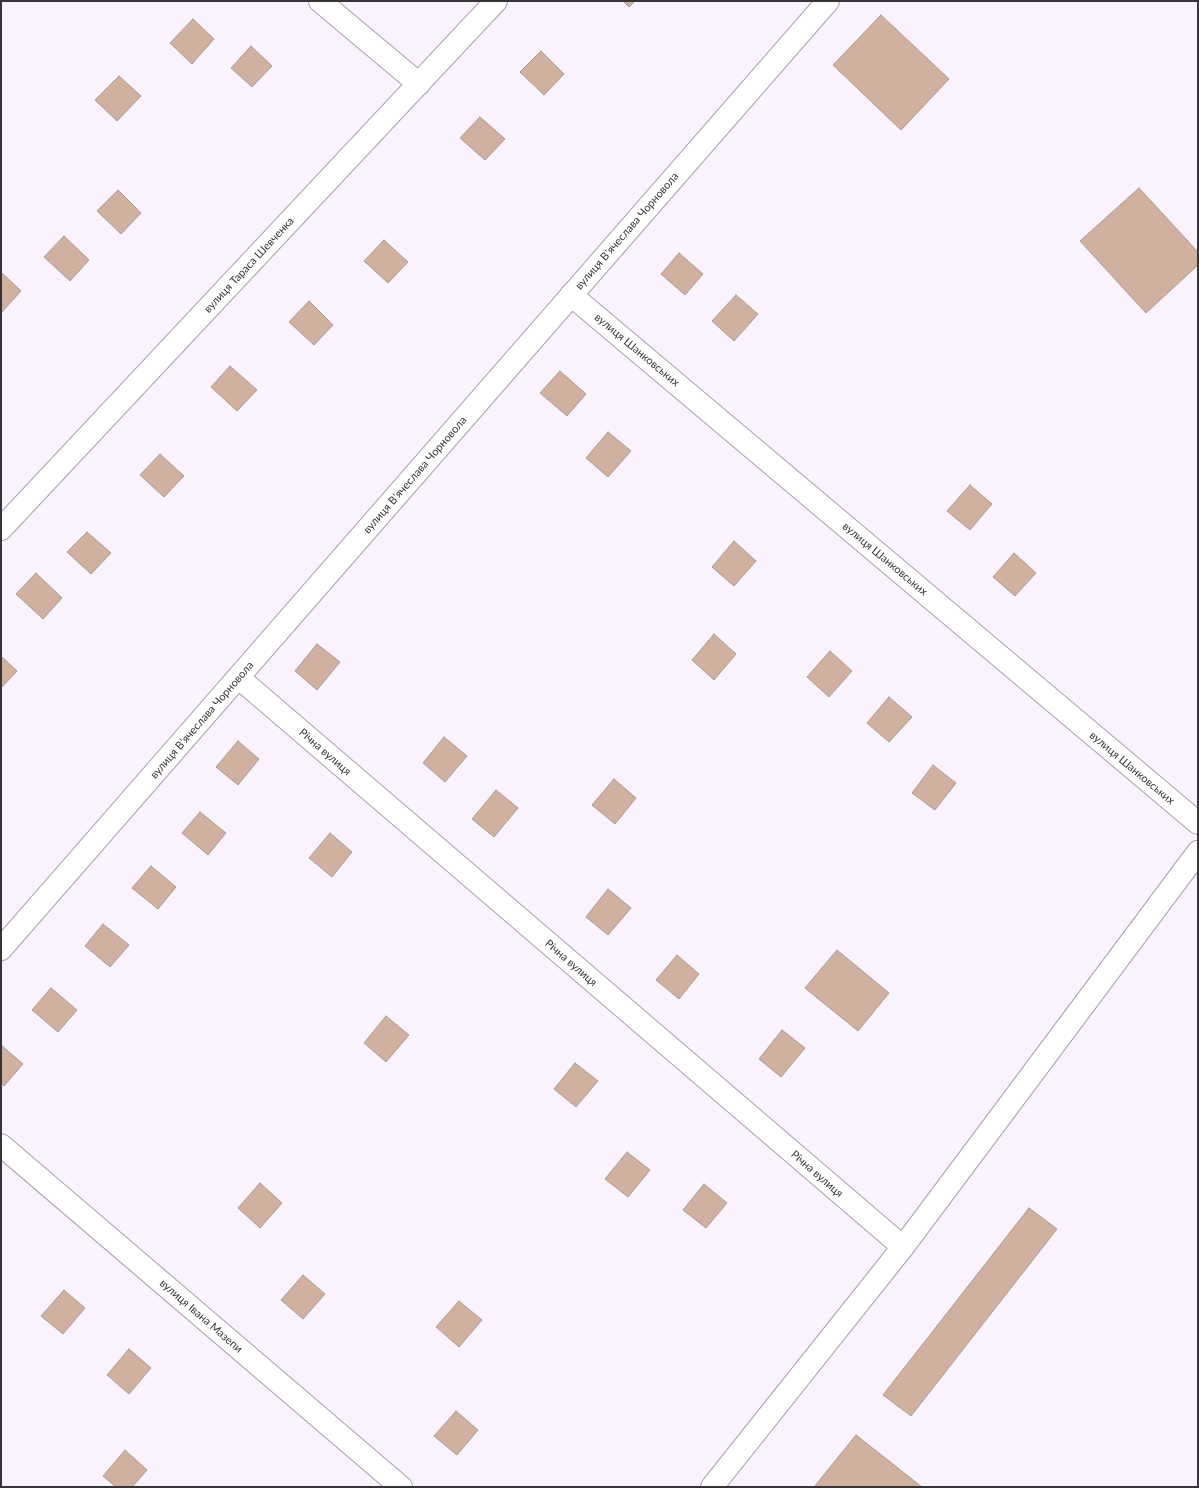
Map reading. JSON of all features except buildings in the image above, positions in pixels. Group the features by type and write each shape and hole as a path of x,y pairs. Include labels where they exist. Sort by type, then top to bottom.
{"main road":[{"path":"320,1 419,84"},
{"name":"вулиця Тараса Шевченка","path":"1,529 496,1"},
{"name":"вулиця Вʼячеслава Чорновола","path":"1,949 828,1"},
{"name":"вулиця Шанковських","path":"571,295 1198,823"},
{"name":"Річна вулиця","path":"239,678 903,1247"},
{"path":"712,1487 903,1247 1198,852"},
{"name":"вулиця Івана Мазепи","path":"1,1144 401,1487"}]}
